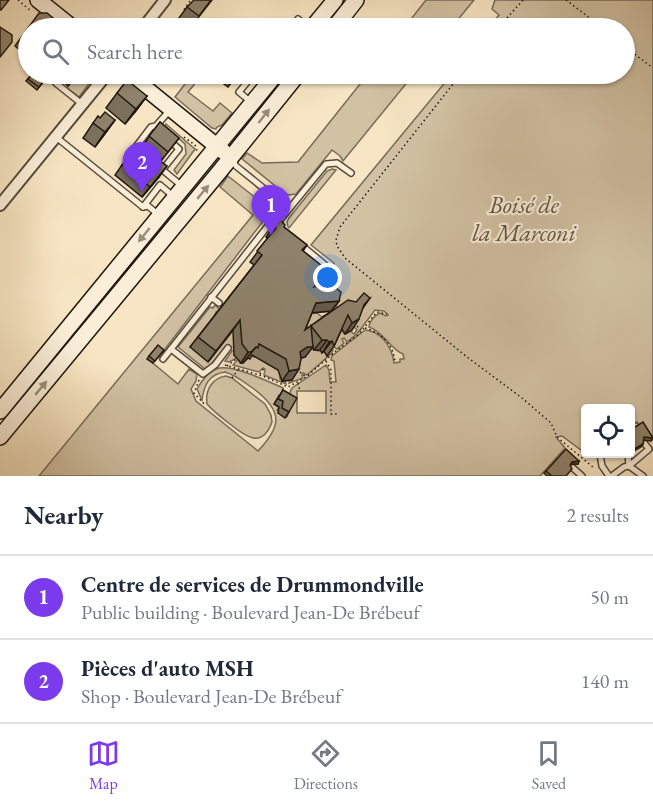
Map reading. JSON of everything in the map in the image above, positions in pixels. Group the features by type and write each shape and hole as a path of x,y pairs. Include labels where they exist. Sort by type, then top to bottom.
{"main road":[{"path":"319,18 335,0"},
{"path":"342,18 356,0"},
{"path":"34,5 56,18"},
{"path":"140,84 231,158"},
{"path":"0,411 268,84"},
{"path":"1,433 290,84"}],"street":[{"path":"151,18 165,0"},
{"path":"0,205 99,84"}],"lane":[{"path":"57,84 82,104"},
{"path":"246,84 239,92 252,103"},
{"path":"144,155 135,148 151,127 157,129 171,109"},
{"path":"56,137 143,207 148,206 160,216"},
{"path":"162,170 179,149 167,138"},
{"path":"231,158 236,166 288,208"},
{"path":"153,163 162,170 179,192"},
{"path":"163,358 271,222 280,223 288,208 326,164 337,163 351,173"},
{"path":"143,207 160,185 179,192"},
{"path":"297,241 324,264 332,281"},
{"path":"237,265 244,270"},
{"path":"212,297 219,303"},
{"path":"171,349 203,374 215,365 228,348"},
{"path":"601,458 602,466 610,476 629,466 649,449 645,444"},
{"path":"628,458 629,466 643,476"},
{"path":"573,468 582,476"}],"path":[{"path":"18,0 34,5"},
{"path":"507,18 523,0"},
{"path":"566,0 590,18"},
{"path":"185,13 183,11 190,1 194,3"},
{"path":"635,54 653,68"},
{"path":"453,84 340,227 336,240 337,246 345,258 522,398 551,423 557,437 596,469"},
{"path":"186,138 195,145 197,152"},
{"path":"215,365 260,375 288,387 306,378 362,330 377,312 387,314"},
{"path":"356,319 356,325 362,330"},
{"path":"364,327 380,333 394,351 395,363"},
{"path":"342,338 347,343"},
{"path":"331,348 337,350"},
{"path":"227,366 236,360"},
{"path":"325,361 331,370 331,418"},
{"path":"328,363 334,363"},
{"path":"260,375 264,368"},
{"path":"232,378 238,369"},
{"path":"300,372 306,378"},
{"path":"203,374 194,391 206,406"},
{"path":"287,393 288,382"},
{"path":"298,383 300,391"},
{"path":"331,414 336,414 336,411"}],"green space":[{"path":"426,0 474,0 459,18 412,18"},
{"name":"Boisé de la Marconi","path":"495,0 653,0 653,439 651,441 637,422 635,423 635,404 581,404 581,450 562,436 556,437 565,448 540,476 39,476 253,215 220,187 228,176 266,206 267,216 162,353 156,348 148,359 178,384 189,369 197,374 191,389 196,401 258,451 272,434 275,426 276,419 270,404 254,389 225,372 215,375 208,381 202,400 197,389 213,370 223,368 240,371 283,388 274,404 279,407 277,410 287,417 292,388 326,365 330,382 336,382 332,356 365,330 376,333 385,341 394,363 404,359 403,354 379,332 369,327 378,314 388,315 384,311 375,310 357,334 347,342 344,338 342,339 344,343 337,349 310,331 305,324 309,313 317,313 322,317 325,315 345,334 350,331 354,334 357,330 337,307 313,289 317,284 323,288 324,285 306,271 325,274 323,277 332,284 335,283 329,269 334,263 311,245 444,84 635,84 635,18 496,18 499,15 492,9","holes":["297,391 326,391 326,413 297,413"]},
{"path":"70,84 89,84 79,97 67,88"},
{"path":"185,84 195,84 188,92 213,111 220,103 232,113 222,125 216,129 212,128 175,97"},
{"path":"360,84 406,84 343,161 332,150 296,194 284,193 242,159 247,153 262,163 298,162"},
{"path":"166,124 195,149 177,174 174,170 186,154 185,144 165,127"},
{"path":"336,170 289,228 287,222 289,218 327,171"},
{"path":"146,243 112,292 4,421 3,417"},
{"path":"215,305 220,310 216,312 214,318 240,322 234,355 237,358 229,362 225,361 232,351 226,346 205,369 178,347 210,307 213,308"},
{"path":"313,348 318,351 333,350 307,375 303,373 303,378 289,383 292,363"},
{"path":"255,354 279,368 280,379 286,384 264,375 265,369 263,368 259,372 233,365 238,359 240,363 251,356 254,357"},
{"path":"226,376 232,378 265,404 272,422 263,436 253,438 248,436 236,429 207,404 210,386 217,379"}],"building":[{"path":"0,0 9,0 1,10 0,10"},
{"path":"194,0 211,0 199,16 187,7"},
{"path":"39,13 47,13 53,18 35,18"},
{"path":"0,27 12,35 12,42 0,57"},
{"path":"124,84 132,84 147,96 136,109 117,93"},
{"path":"105,112 115,120 105,132 93,123"},
{"path":"160,122 179,138 168,152 149,136"},
{"path":"142,143 167,166 150,187 122,165"},
{"path":"279,218 285,225 284,227 307,245 302,250 327,270 314,287 331,284 341,292 339,301 316,303 305,330 348,300 356,302 364,293 370,298 364,305 359,319 352,323 348,315 334,346 332,341 322,340 311,326 313,347 307,347 300,352 299,369 289,371 286,359 259,344 258,348 248,352 242,344 240,320 216,351 198,337 262,255 257,251 276,228 273,226"},
{"path":"158,345 164,350 155,361 149,356"},
{"path":"283,390 297,398 289,412 282,408 283,401 278,399"},
{"path":"643,422 653,438 644,437 643,444 635,448 635,427"},
{"path":"566,449 579,461 572,462 570,465 572,469 566,476 552,476 546,471"}],"place":[{"name":"Pièces d'auto MSH","path":"142,192"},
{"name":"Centre de services de Drummondville","path":"271,235"}]}
